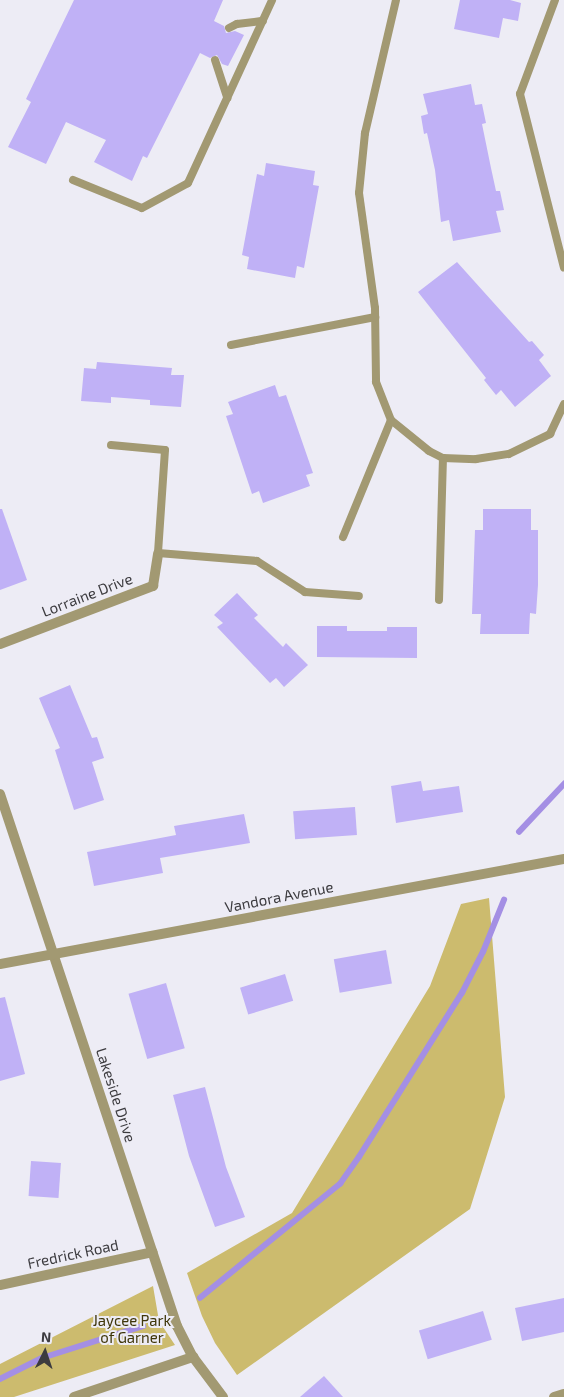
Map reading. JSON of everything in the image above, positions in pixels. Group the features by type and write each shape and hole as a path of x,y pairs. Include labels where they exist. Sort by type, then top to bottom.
{"street":[{"name":"Lorraine Drive","path":"0,644 153,586 158,553"},
{"name":"Lakeside Drive","path":"0,794 177,1326 193,1357 223,1397"},
{"name":"Vandora Avenue","path":"0,964 564,859"},
{"name":"Fredrick Road","path":"0,1286 152,1252"},
{"path":"74,1397 193,1357"},
{"path":"554,1397 564,1394"}],"lane":[{"path":"73,180 142,208 188,183 272,0"},
{"path":"396,0 365,133 359,193 375,317 376,382 391,420 429,451 443,458 476,459 509,454 550,434 564,404"},
{"path":"554,0 520,94 564,268"},
{"path":"229,28 237,24 263,21"},
{"path":"215,60 227,98"},
{"path":"231,345 375,317"},
{"path":"343,537 391,420"},
{"path":"111,445 165,450 158,553 256,561 305,592 359,596"},
{"path":"438,600 443,458"}],"green space":[{"path":"489,898 505,1097 470,1209 237,1375 215,1343 202,1316 187,1273 292,1213 430,986 461,904"},
{"name":"Jaycee Park of Garner","path":"153,1286 159,1321 175,1345 14,1397 0,1397 0,1364"}],"building":[{"path":"74,0 223,0 214,21 224,26 226,33 235,31 244,35 228,66 222,64 217,55 210,58 200,53 147,158 143,156 132,181 94,162 106,140 66,122 46,164 8,147 31,102 26,99"},
{"path":"460,0 510,0 521,3 518,21 503,18 499,38 454,29"},
{"path":"471,84 475,105 482,104 486,123 482,124 491,168 496,191 500,191 504,210 496,211 501,232 453,241 449,220 441,222 435,170 427,133 424,134 421,116 428,114 423,94"},
{"path":"266,163 315,171 313,185 319,186 304,268 297,266 295,278 247,269 249,257 242,255 257,174 264,176"},
{"path":"457,262 529,342 532,341 544,355 539,360 551,376 515,407 501,390 496,395 484,380 486,378 418,292"},
{"path":"97,362 172,368 171,375 184,375 181,407 150,405 150,400 111,397 111,403 81,401 84,368 96,369"},
{"path":"275,385 279,397 286,395 313,473 306,475 310,486 263,503 259,491 252,494 226,416 233,414 228,402"},
{"path":"0,509 2,509 27,580 0,590"},
{"path":"483,509 531,509 531,530 538,530 538,585 536,614 530,613 529,634 480,634 481,614 472,614 475,530 483,530"},
{"path":"237,593 258,615 254,618 283,647 286,643 308,665 284,687 276,678 270,683 217,627 223,623 214,615"},
{"path":"317,626 347,626 347,631 387,631 387,627 417,627 417,658 317,657"},
{"path":"70,685 92,738 97,737 104,758 92,762 104,800 74,810 55,750 60,748 39,698"},
{"path":"421,781 423,791 459,786 463,812 396,823 391,786"},
{"path":"355,807 357,835 295,839 293,811"},
{"path":"244,814 250,843 160,858 163,873 94,886 87,852 176,835 174,826"},
{"path":"386,950 392,983 340,993 334,959"},
{"path":"285,974 293,1001 248,1015 240,988"},
{"path":"166,983 185,1048 147,1059 129,994"},
{"path":"5,997 25,1074 0,1081 0,998"},
{"path":"205,1087 226,1167 245,1217 215,1227 189,1156 173,1095"},
{"path":"31,1161 61,1163 58,1198 29,1196"},
{"path":"564,1298 564,1332 522,1341 515,1308"},
{"path":"483,1311 492,1340 428,1359 419,1331"},
{"path":"324,1376 343,1397 300,1397"}],"waterway":[{"path":"519,832 564,784"},
{"path":"200,1298 340,1184 462,993 483,952 504,900"},
{"path":"0,1379 42,1358 143,1326"}]}
